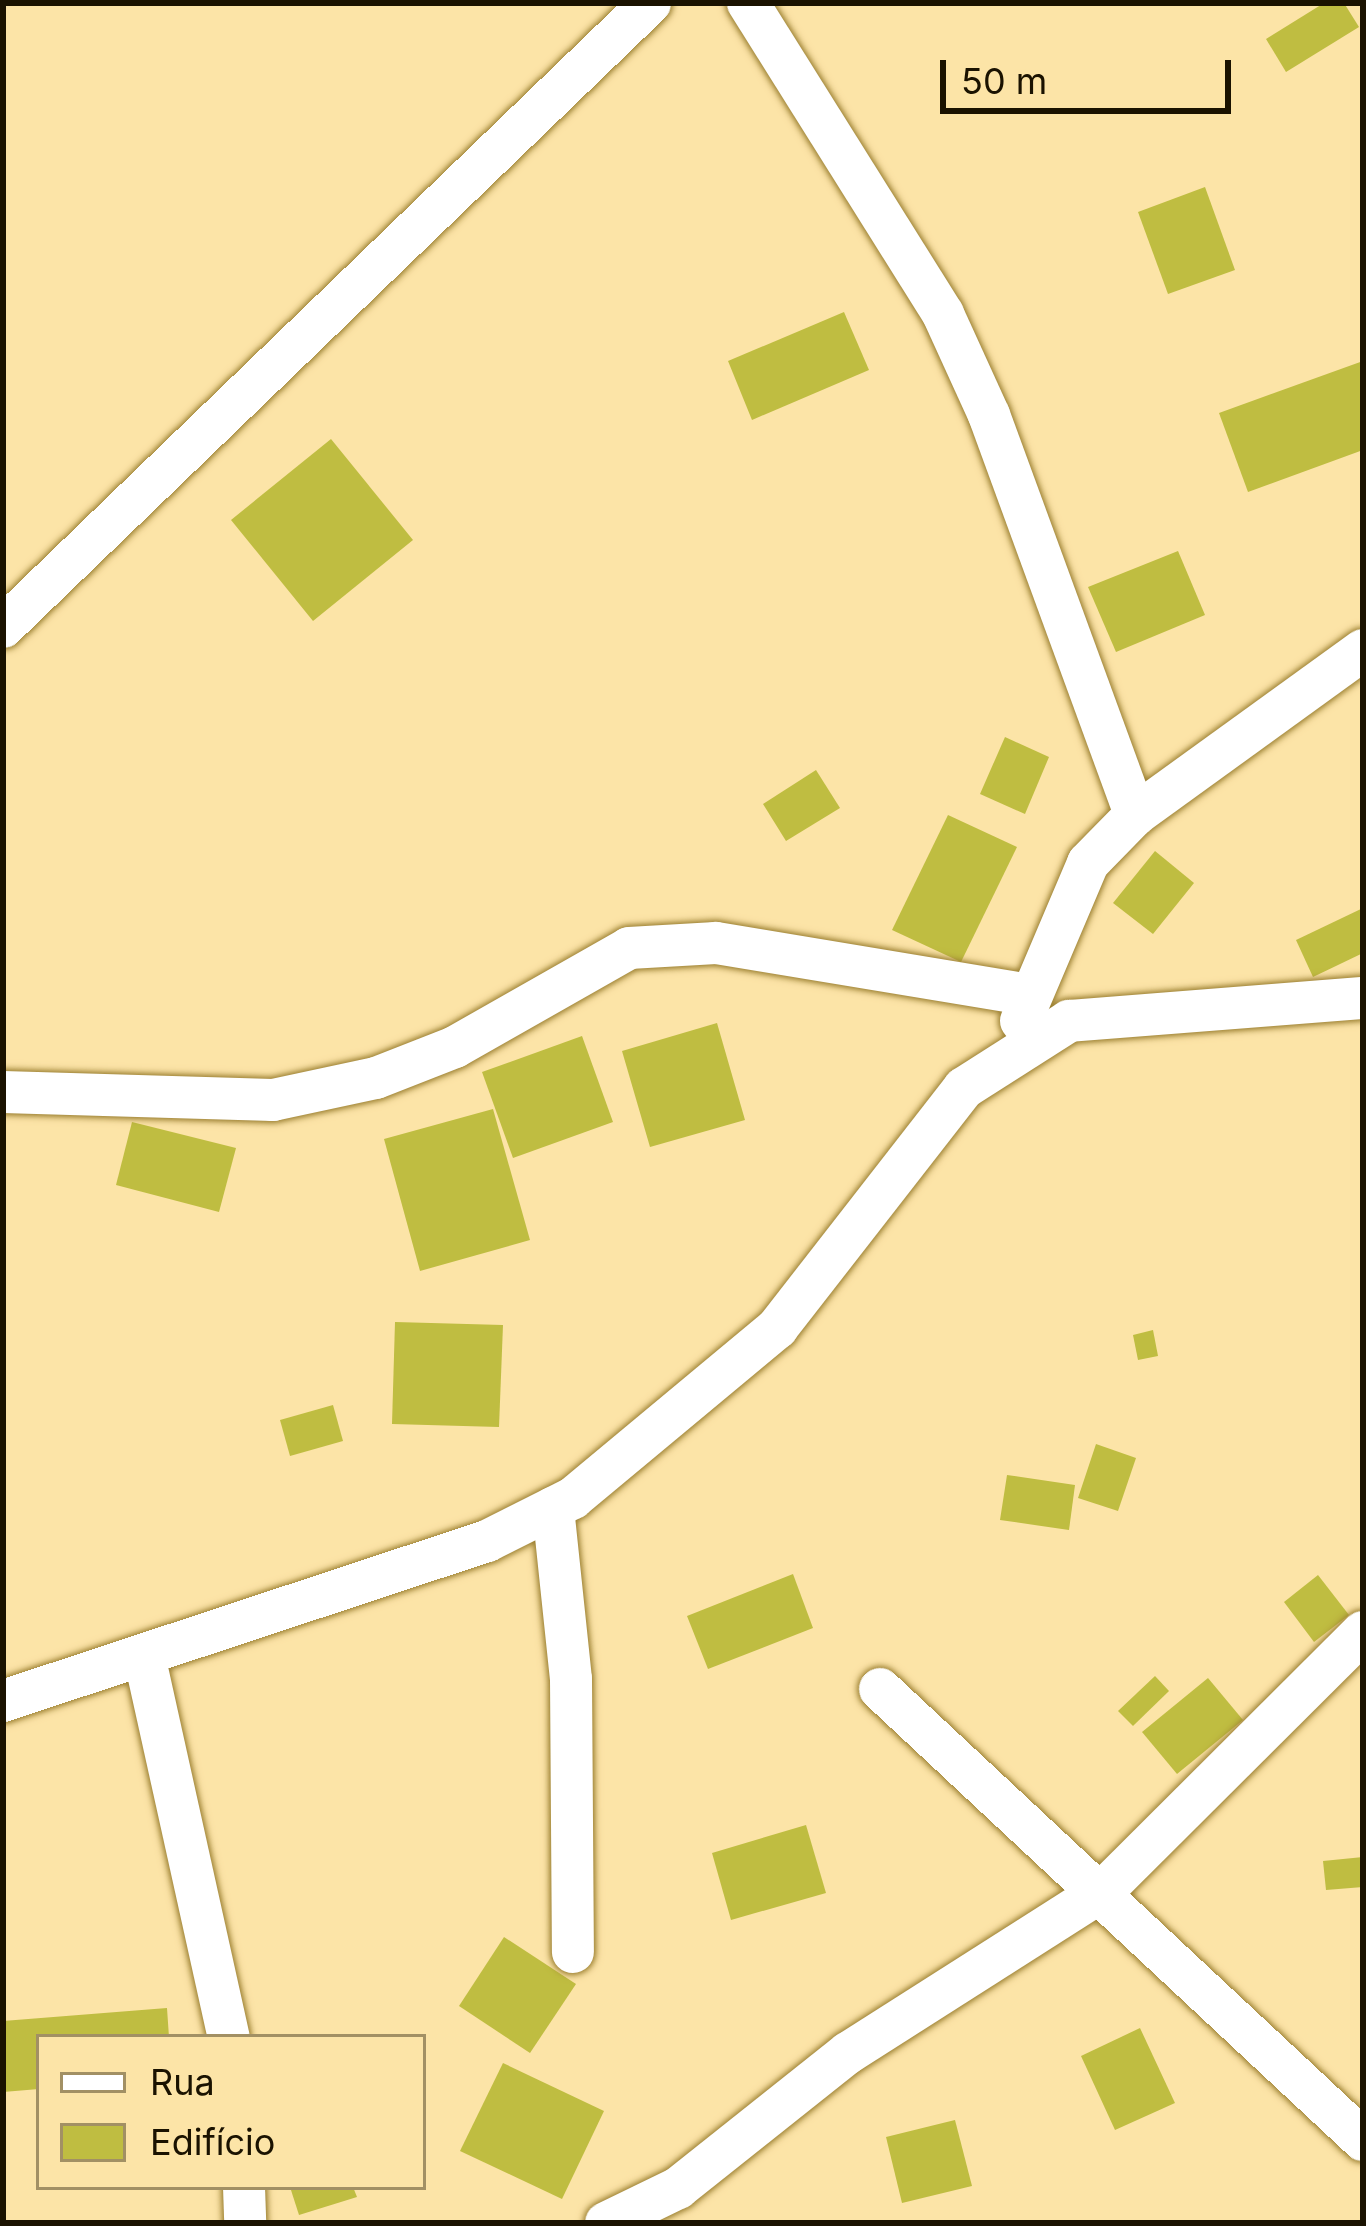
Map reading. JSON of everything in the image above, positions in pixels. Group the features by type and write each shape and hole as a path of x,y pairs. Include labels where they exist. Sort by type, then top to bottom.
{"street":[{"path":"3,627 650,3"},
{"path":"748,3 943,314 989,416 1135,814"},
{"path":"1012,1051 1030,995 1088,863 1135,814 1363,650"},
{"path":"3,1092 273,1100 376,1078 455,1047 628,948 716,943 1030,995"},
{"path":"3,1701 487,1541 553,1508 777,1328 964,1088 1012,1051 1069,1021 1363,998"},
{"path":"553,1508 571,1679 573,1952"},
{"path":"606,2223 678,2188 848,2053 1105,1889 1363,1633"},
{"path":"144,1655 228,2034"},
{"path":"880,1689 1105,1889 1363,2140"},
{"path":"244,2190 245,2223"}],"building":[{"path":"1324,3 1344,3 1359,27 1286,72 1266,39"},
{"path":"1205,187 1235,270 1168,294 1138,212"},
{"path":"844,312 869,370 752,420 728,361"},
{"path":"1363,361 1363,450 1248,492 1219,413"},
{"path":"331,439 413,540 313,621 231,520"},
{"path":"1178,551 1205,615 1116,652 1088,587"},
{"path":"1005,737 1049,757 1025,814 980,794"},
{"path":"816,770 840,808 786,841 763,804"},
{"path":"948,815 1017,847 961,962 892,930"},
{"path":"1155,851 1194,883 1153,934 1113,903"},
{"path":"1363,908 1363,953 1313,977 1296,940"},
{"path":"717,1023 745,1120 650,1147 622,1051"},
{"path":"582,1036 613,1122 513,1158 482,1072"},
{"path":"493,1109 530,1240 420,1271 384,1139"},
{"path":"132,1122 236,1148 219,1212 116,1185"},
{"path":"395,1322 503,1325 499,1427 392,1424"},
{"path":"1153,1330 1158,1356 1138,1360 1133,1335"},
{"path":"333,1405 343,1441 290,1456 280,1420"},
{"path":"1096,1444 1136,1458 1118,1511 1078,1498"},
{"path":"1007,1475 1075,1485 1069,1530 1000,1520"},
{"path":"793,1574 813,1628 708,1669 687,1616"},
{"path":"1318,1575 1349,1615 1314,1642 1284,1602"},
{"path":"1155,1676 1169,1691 1133,1726 1118,1711"},
{"path":"1208,1678 1243,1720 1177,1774 1142,1732"},
{"path":"806,1825 826,1893 731,1920 712,1853"},
{"path":"1363,1857 1363,1887 1326,1890 1323,1861"},
{"path":"504,1937 576,1984 530,2053 459,2006"},
{"path":"167,2008 169,2034 36,2034 36,2089 3,2092 3,2021"},
{"path":"1140,2028 1175,2103 1115,2130 1081,2056"},
{"path":"503,2063 604,2111 562,2199 460,2151"},
{"path":"955,2120 972,2186 902,2203 886,2137"},
{"path":"291,2190 354,2190 357,2197 299,2215"}]}
